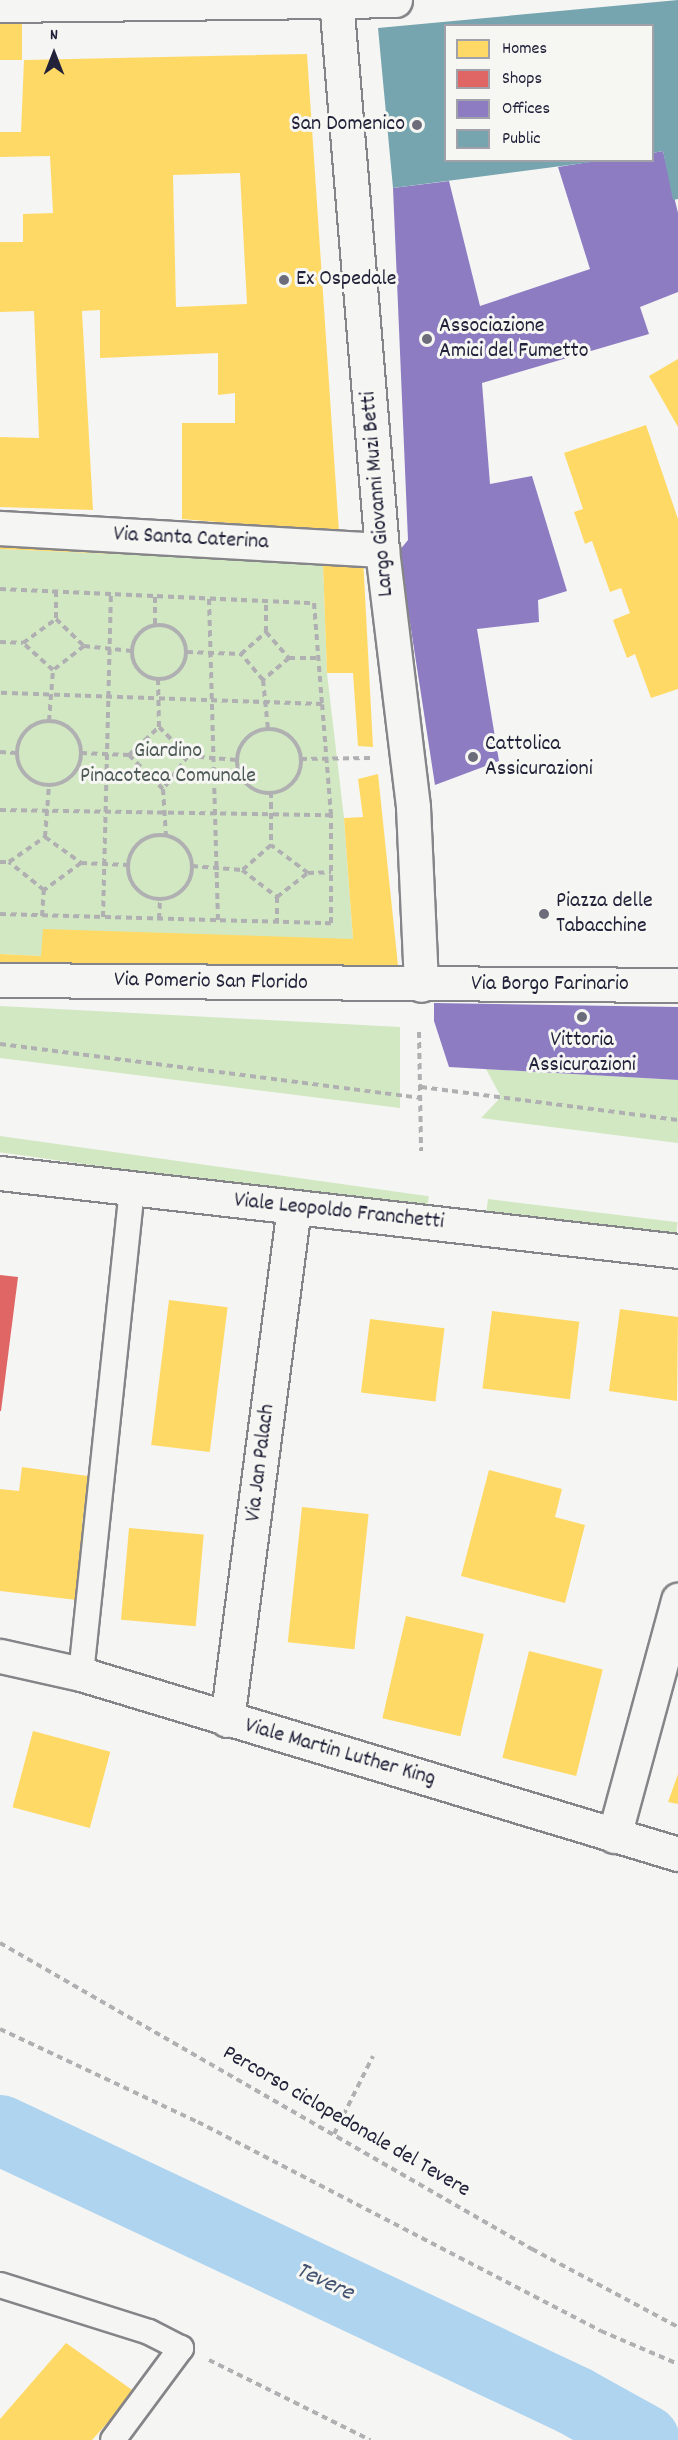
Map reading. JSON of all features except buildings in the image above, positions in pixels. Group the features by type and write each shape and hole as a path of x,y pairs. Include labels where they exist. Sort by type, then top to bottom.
{"street":[{"path":"0,5 395,0"},
{"name":"Largo Giovanni Muzi Betti","path":"336,1 382,550 413,807 421,985"},
{"name":"Via Santa Caterina","path":"0,528 382,550"},
{"name":"Via Pomerio San Florido","path":"0,980 421,985"},
{"name":"Via Borgo Farinario","path":"421,985 678,986"},
{"name":"Viale Leopoldo Franchetti","path":"0,1173 132,1190 678,1251"},
{"name":"Via Jan Palach","path":"227,1720 294,1207"},
{"path":"614,1836 678,1600"},
{"name":"Viale Martin Luther King","path":"0,1656 81,1674 227,1720 678,1854"}],"lane":[{"path":"81,1674 132,1190"},
{"path":"0,2285 149,2332 181,2348 113,2440"}],"path":[{"path":"0,589 314,603 331,815 331,923 0,914"},
{"path":"56,591 56,619 84,646"},
{"path":"103,917 111,594"},
{"path":"155,597 155,625"},
{"path":"208,599 218,920"},
{"path":"266,601 266,632 289,658"},
{"path":"0,642 23,643 56,619"},
{"path":"155,625 165,625 181,635 186,652 185,661 175,674 158,679 142,674 136,667 132,651 139,633 155,625"},
{"path":"186,652 241,654 266,632"},
{"path":"23,643 53,670"},
{"path":"49,721 53,670 84,646 132,651"},
{"path":"241,654 264,680 268,729"},
{"path":"264,680 289,658 318,658"},
{"path":"158,679 159,727 188,756 213,760 237,760"},
{"path":"0,693 322,704"},
{"path":"49,721 68,727 80,743 81,753 75,772 68,778 49,785 39,783 22,772 17,753 22,734 39,722 49,721"},
{"path":"129,755 159,727"},
{"path":"268,729 286,734 294,740 301,759 296,778 281,790 261,792 243,780 237,760 243,742 258,730 268,729"},
{"path":"0,752 17,753"},
{"path":"81,753 129,755 163,789"},
{"path":"166,836 163,789 188,756"},
{"path":"301,759 378,758"},
{"path":"45,837 49,785"},
{"path":"271,792 271,845"},
{"path":"0,810 331,815"},
{"path":"166,836 185,846 192,866 186,885 179,893 160,899 141,893 134,885 128,865 136,845 145,839 166,836"},
{"path":"0,862 9,862 45,837"},
{"path":"45,837 81,863 128,865"},
{"path":"242,870 271,845"},
{"path":"271,845 308,873"},
{"path":"9,862 44,890"},
{"path":"42,916 44,890 81,863"},
{"path":"192,866 242,870 277,897"},
{"path":"277,897 308,873 331,872"},
{"path":"277,897 277,922"},
{"path":"159,919 160,899"},
{"path":"419,1032 421,1151"},
{"path":"0,1044 421,1098"},
{"path":"421,1087 678,1120"},
{"name":"Percorso ciclopedonale del Tevere","path":"0,1943 532,2249 658,2314 678,2327"},
{"path":"0,2029 198,2122 601,2331 678,2364"},
{"path":"334,2134 373,2056"},
{"path":"181,2348 265,2386 370,2440"}],"green space":[{"name":"Giardino Pinacoteca Comunale","path":"0,549 323,563 327,673 344,818 353,939 41,956 0,954"},
{"path":"0,1006 400,1027 400,1108 0,1058"},
{"path":"486,1069 678,1080 678,1143 481,1118 501,1097"},
{"path":"0,1136 429,1196 427,1212 0,1152"},
{"path":"488,1199 678,1222 676,1234 487,1211"}],"waterway":[{"name":"Tevere","path":"0,2130 575,2401 645,2440"}],"place":[{"name":"San Domenico","path":"417,125"},
{"name":"Ex Ospedale","path":"284,280"},
{"name":"Associazione Amici del Fumetto","path":"427,339"},
{"name":"Cattolica Assicurazioni","path":"473,757"},
{"name":"Piazza delle Tabacchine","path":"544,914"},
{"name":"Vittoria Assicurazioni","path":"582,1017"}]}
